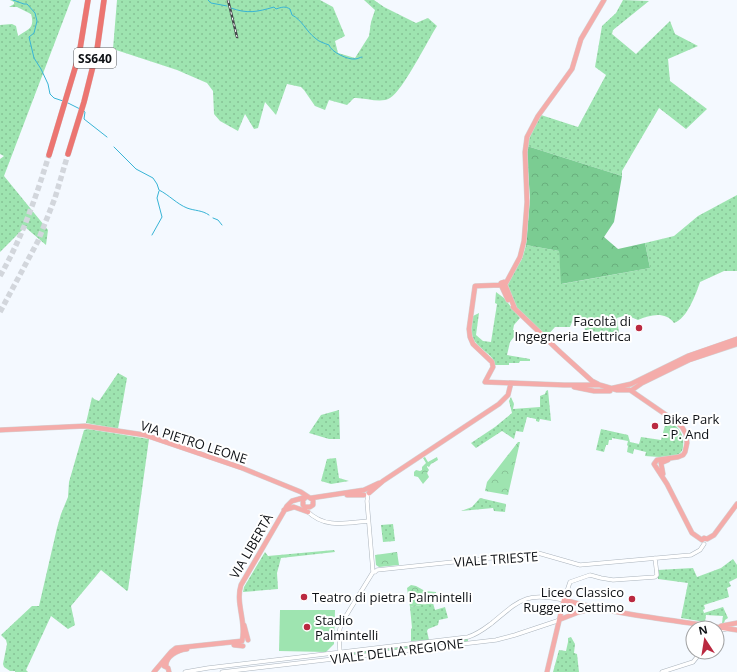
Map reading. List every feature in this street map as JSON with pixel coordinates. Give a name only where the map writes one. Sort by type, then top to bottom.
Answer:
[{"type":"highway","name":"SS640","points":[[49,155],[79,55],[88,0]]},
{"type":"highway","name":"SS640","points":[[68,154],[84,102],[97,50],[104,0]]},
{"type":"main road","points":[[604,0],[581,39],[572,69],[538,116],[527,137],[524,152],[527,202],[524,241],[520,257],[512,270],[508,273],[503,285],[515,309],[586,375],[592,383],[617,390]]},
{"type":"main road","points":[[503,285],[474,286],[469,333],[473,344],[491,360],[493,364],[485,382],[564,385],[590,388],[592,383]]},
{"type":"main road","points":[[606,388],[631,388],[688,356],[737,339]]},
{"type":"main road","points":[[581,386],[594,391],[631,388],[689,360],[737,344]]},
{"type":"main road","points":[[581,386],[586,380],[586,375]]},
{"type":"main road","points":[[284,510],[294,505],[310,507],[323,498],[366,492],[499,404],[508,395],[511,383]]},
{"type":"main road","points":[[631,388],[675,421],[684,430],[687,440],[685,452],[681,456],[659,463],[665,480],[692,533],[704,541],[714,535],[737,504]]},
{"type":"main road","name":"VIA PIETRO LEONE","points":[[0,430],[85,426],[149,436],[242,468],[301,492],[305,498]]},
{"type":"main road","points":[[293,490],[297,494],[313,500],[313,504]]},
{"type":"main road","points":[[297,494],[295,500],[366,492]]},
{"type":"main road","points":[[305,498],[305,507]]},
{"type":"main road","name":"VIA LIBERTÀ","points":[[242,618],[239,593],[240,585],[284,510],[289,503],[295,500]]},
{"type":"main road","points":[[284,510],[294,507],[308,512]]},
{"type":"main road","points":[[547,672],[561,620],[564,600],[595,608],[685,624]]},
{"type":"main road","points":[[580,604],[580,612]]},
{"type":"main road","points":[[561,620],[580,612],[595,608]]},
{"type":"main road","points":[[169,670],[166,662],[171,656],[179,651],[233,645],[242,642],[245,639],[248,640],[242,618]]},
{"type":"main road","points":[[242,618],[242,642]]},
{"type":"main road","points":[[725,626],[737,624]]},
{"type":"main road","points":[[725,629],[737,630]]},
{"type":"main road","points":[[154,672],[176,648],[242,642]]},
{"type":"main road","points":[[158,667],[163,666],[169,670]]},
{"type":"street","points":[[341,658],[341,624],[374,570],[366,492]]},
{"type":"street","points":[[305,507],[313,516],[324,522],[332,524],[368,521]]},
{"type":"street","name":"VIALE TRIESTE","points":[[374,570],[538,554],[580,565],[695,554],[700,550],[704,541]]},
{"type":"street","points":[[475,642],[472,639],[474,635],[509,609],[528,598],[542,596],[564,600],[570,582],[590,575],[613,580],[655,577],[657,575],[655,558]]},
{"type":"street","name":"VIALE DELLA REGIONE","points":[[222,672],[496,640],[515,636],[561,620]]},
{"type":"street","name":"VIALE DELLA REGIONE","points":[[185,672],[474,635]]},
{"type":"street","points":[[467,637],[468,643]]},
{"type":"street","points":[[662,672],[693,662],[695,660]]},
{"type":"green space","points":[[10,0],[71,0],[4,176],[48,230],[46,245],[25,227],[0,252],[0,159],[4,156],[0,154],[0,25],[12,24],[16,26],[18,36],[32,25],[31,14],[17,7],[9,7],[14,4],[14,2]]},
{"type":"green space","points":[[117,0],[320,0],[333,7],[345,36],[335,41],[338,53],[355,58],[369,36],[375,10],[364,0],[374,0],[384,7],[416,23],[428,18],[437,26],[408,76],[395,94],[390,98],[386,100],[377,100],[354,98],[347,105],[329,100],[325,110],[315,106],[301,87],[287,84],[276,115],[265,102],[258,128],[254,129],[245,114],[238,131],[220,121],[214,114],[213,91],[207,83],[177,70],[113,49]]},
{"type":"green space","points":[[623,0],[649,1],[613,30],[612,34],[636,54],[670,21],[675,34],[698,46],[668,59],[670,81],[707,109],[686,129],[659,108],[622,171],[622,176],[527,146],[531,133],[541,115],[578,127],[606,75],[595,67],[602,26],[616,13]]},
{"type":"green space","points":[[527,146],[622,176],[614,222],[604,237],[618,249],[645,243],[650,268],[561,284],[559,251],[526,245],[530,198]]},
{"type":"green space","points":[[737,195],[737,271],[724,271],[700,282],[687,311],[679,321],[674,323],[662,315],[638,320],[626,315],[617,318],[619,333],[585,331],[584,319],[574,317],[570,327],[555,327],[546,337],[517,308],[507,287],[511,275],[522,259],[526,245],[559,251],[562,284],[650,268],[645,243],[674,236],[698,216]]},
{"type":"green space","points":[[496,292],[504,298],[520,318],[514,325],[513,330],[517,333],[510,342],[507,355],[530,359],[530,361],[509,363],[509,365],[495,365],[491,357],[474,340],[471,326],[473,316],[479,313],[476,335],[483,341],[491,342],[497,304],[495,303]]},
{"type":"green space","points":[[118,373],[127,378],[118,429],[86,423],[92,397],[99,401]]},
{"type":"green space","points":[[548,390],[551,421],[540,419],[539,422],[536,421],[536,419],[527,417],[523,432],[516,431],[514,439],[502,431],[476,448],[471,443],[495,427],[512,413],[509,401],[511,397],[514,404],[513,409],[540,407],[540,396],[545,394]]},
{"type":"green space","points":[[339,410],[340,439],[329,439],[309,433],[321,415]]},
{"type":"green space","points":[[667,418],[674,424],[683,437],[683,448],[679,454],[667,457],[645,456],[646,452],[634,449],[633,454],[627,452],[628,441],[612,438],[612,440],[609,440],[608,445],[606,445],[604,452],[596,450],[601,429],[628,435],[630,442],[639,444],[641,437],[661,440]]},
{"type":"green space","points":[[88,429],[149,439],[128,590],[127,591],[101,570],[71,606],[75,625],[68,629],[51,616],[26,670],[28,672],[10,671],[4,667],[3,664],[7,644],[6,640],[1,635],[32,606],[39,606],[57,528],[68,497],[69,482],[84,430]]},
{"type":"green space","points":[[518,442],[520,442],[508,495],[485,491],[487,482]]},
{"type":"green space","points":[[425,457],[428,462],[437,457],[438,460],[429,467],[427,466],[429,470],[427,473],[429,477],[423,484],[418,477],[414,476],[414,472],[416,470],[422,470],[422,467],[426,463],[423,458]]},
{"type":"green space","points":[[336,458],[339,478],[349,481],[331,484],[321,481],[327,459]]},
{"type":"green space","points":[[480,498],[506,504],[505,512],[494,511],[493,508],[461,511],[472,507]]},
{"type":"green space","points":[[393,524],[395,541],[383,542],[381,525]]},
{"type":"green space","points":[[334,550],[335,552],[281,558],[277,573],[278,589],[243,592],[244,587],[265,552],[268,556]]},
{"type":"green space","points":[[397,552],[399,565],[379,567],[376,565],[375,555]]},
{"type":"green space","points":[[733,559],[737,565],[737,578],[729,582],[731,586],[727,588],[729,597],[704,605],[705,609],[703,610],[704,613],[723,607],[728,618],[725,620],[722,620],[723,616],[706,615],[705,620],[681,618],[688,583],[658,579],[657,570],[693,568],[697,577],[721,568]]},
{"type":"green space","points":[[411,585],[425,591],[436,592],[437,602],[410,607],[407,588]]},
{"type":"green space","points":[[433,603],[435,610],[445,607],[448,618],[439,620],[438,625],[428,629],[429,640],[411,641],[412,628],[410,607]]},
{"type":"green space","name":"Stadio Palmintelli","points":[[280,610],[335,610],[334,644],[326,652],[279,651]]},
{"type":"green space","points":[[467,637],[468,643],[346,657],[346,652]]},
{"type":"green space","points":[[571,637],[575,644],[574,653],[577,654],[579,672],[553,672],[559,650],[566,651],[568,638]]},
{"type":"waterway","points":[[13,0],[27,4],[35,13],[37,21],[34,33],[29,37],[34,58],[48,84],[50,94],[54,98],[63,101]]},
{"type":"waterway","points":[[208,0],[211,3],[227,6]]},
{"type":"waterway","points":[[231,8],[247,12],[274,7],[276,9],[283,7],[288,8],[290,9],[292,15],[299,20],[312,35],[318,40],[329,45],[330,48],[336,53],[352,59],[362,57]]},
{"type":"waterway","points":[[66,102],[80,109]]},
{"type":"waterway","points":[[84,111],[84,119],[107,137]]},
{"type":"waterway","points":[[114,147],[136,169],[153,178],[159,190],[183,206],[209,215]]},
{"type":"waterway","points":[[152,235],[162,217],[157,198],[159,191]]},
{"type":"waterway","points":[[213,218],[218,220],[222,225]]},
{"type":"tunnel","points":[[0,312],[38,241],[55,198],[68,154]]},
{"type":"tunnel","points":[[0,276],[8,262],[28,217],[49,155]]},
{"type":"railway","points":[[228,0],[237,37]]},
{"type":"place","name":"Facoltà di Ingegneria Elettrica","points":[[639,328]]},
{"type":"place","name":"Bike Park - P. And","points":[[655,426]]},
{"type":"place","name":"Teatro di pietra Palmintelli","points":[[304,597]]},
{"type":"place","name":"Liceo Classico Ruggero Settimo","points":[[632,599]]},
{"type":"place","name":"Stadio Palmintelli","points":[[307,627]]}]
